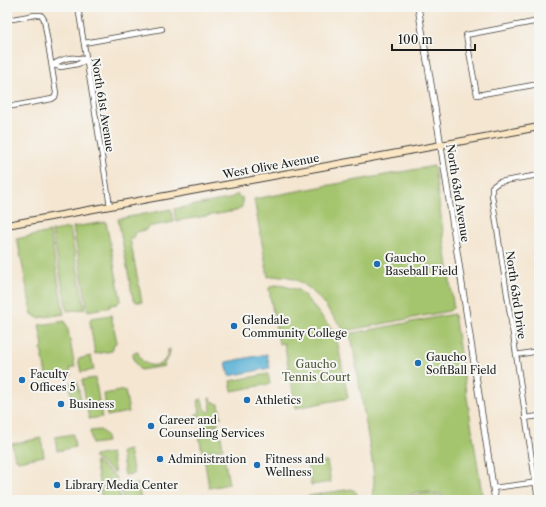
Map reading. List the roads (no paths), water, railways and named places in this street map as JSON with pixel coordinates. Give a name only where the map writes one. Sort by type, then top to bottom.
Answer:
[{"type":"main road","name":"West Olive Avenue","points":[[7,225],[539,127]]},
{"type":"street","name":"North 61st Avenue","points":[[78,7],[110,206]]},
{"type":"street","name":"North 63rd Avenue","points":[[418,7],[494,500]]},
{"type":"street","points":[[7,20],[35,15],[41,15],[44,19],[56,93],[55,97],[52,99],[7,108]]},
{"type":"street","points":[[539,21],[466,35],[477,95],[539,84]]},
{"type":"street","points":[[84,43],[162,29]]},
{"type":"street","points":[[52,64],[61,67],[78,64],[87,60]]},
{"type":"street","name":"North 63rd Drive","points":[[538,500],[537,482],[525,418],[492,196],[492,187],[499,182],[539,175]]},
{"type":"street","points":[[516,356],[539,351]]},
{"type":"street","points":[[525,418],[539,416]]},
{"type":"street","points":[[493,488],[537,482]]},
{"type":"water","points":[[267,354],[270,368],[229,376],[226,362]]},
{"type":"place","name":"Gaucho Baseball Field","points":[[377,264]]},
{"type":"place","name":"Glendale Community College","points":[[234,326]]},
{"type":"place","name":"Gaucho SoftBall Field","points":[[418,363]]},
{"type":"place","name":"Faculty Offices 5","points":[[22,380]]},
{"type":"place","name":"Athletics","points":[[247,400]]},
{"type":"place","name":"Business","points":[[61,404]]},
{"type":"place","name":"Career and Counseling Services","points":[[151,426]]},
{"type":"place","name":"Administration","points":[[160,459]]},
{"type":"place","name":"Fitness and Wellness","points":[[257,465]]},
{"type":"place","name":"Library Media Center","points":[[57,485]]},
{"type":"park label","name":"Gaucho Tennis Court","points":[[316,370]]}]
